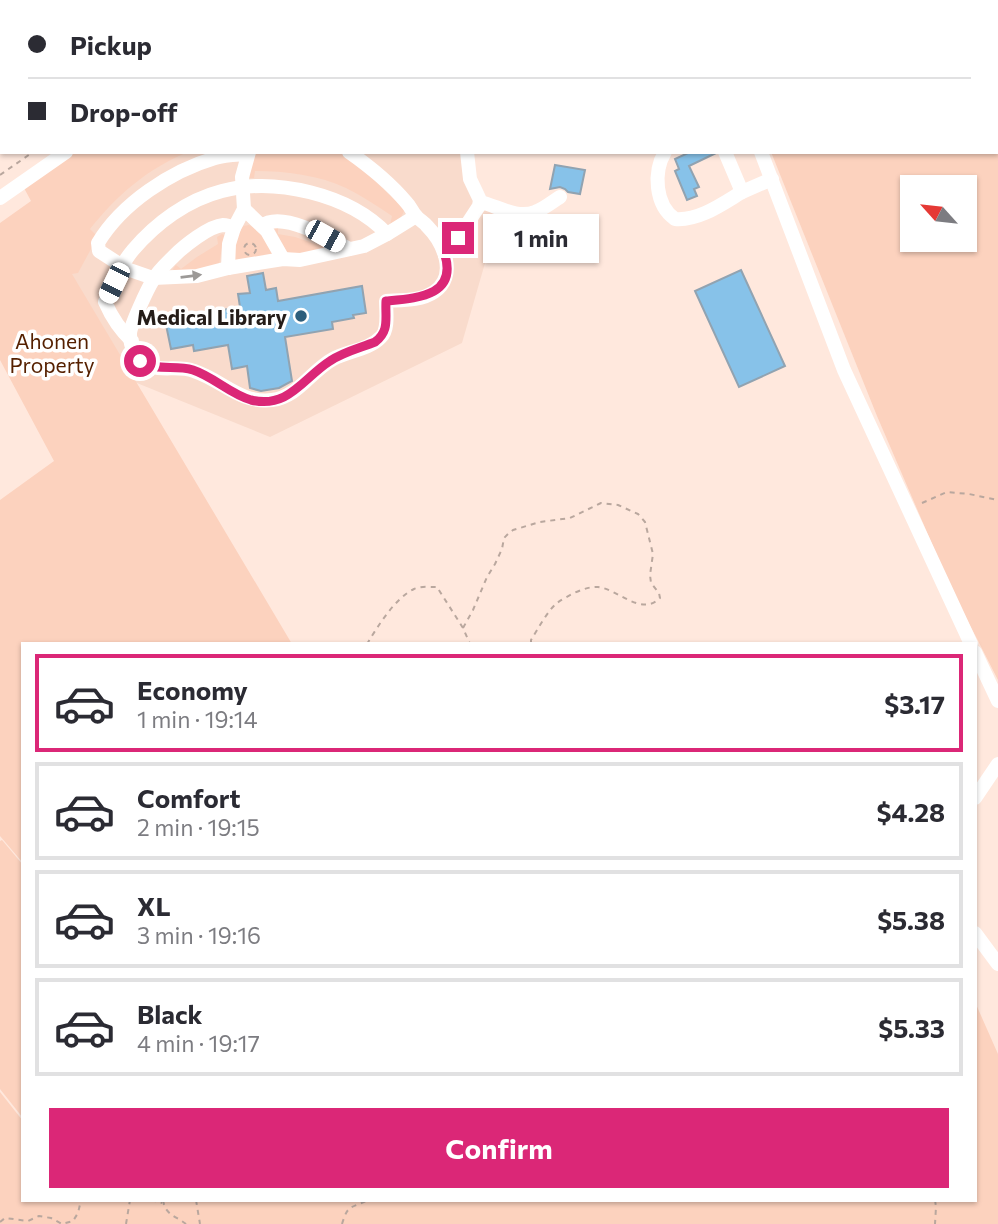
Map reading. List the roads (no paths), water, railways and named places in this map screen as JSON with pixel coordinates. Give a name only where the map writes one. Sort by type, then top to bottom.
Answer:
[{"type":"street","points":[[0,198],[63,154]]},
{"type":"street","points":[[240,154],[218,157],[196,165],[159,184],[135,201],[105,232],[98,243],[99,251],[121,266],[153,278],[197,276],[283,259],[300,260],[370,244],[416,216]]},
{"type":"street","points":[[248,154],[242,171],[244,209],[267,231],[283,259]]},
{"type":"street","points":[[234,228],[219,226],[194,240],[153,278],[130,331],[136,357],[155,368],[193,370],[237,395],[254,401],[284,398],[331,360],[381,337],[385,328],[386,301],[422,297],[434,292],[442,284],[447,272],[444,252],[429,227],[390,186],[351,154]]},
{"type":"street","points":[[467,154],[471,186],[480,202],[526,214],[539,210],[560,197]]},
{"type":"street","points":[[664,154],[657,170],[657,182],[667,210],[675,219],[703,214],[742,191],[772,179]]},
{"type":"street","points":[[726,154],[742,191]]},
{"type":"street","points":[[762,154],[844,370],[970,642]]},
{"type":"street","points":[[132,341],[120,331],[105,302],[121,266],[158,225],[198,200],[220,191],[242,188],[283,187],[313,192],[362,213],[387,234]]},
{"type":"street","points":[[444,252],[458,238],[480,202]]},
{"type":"street","points":[[228,268],[229,244],[244,209]]},
{"type":"street","points":[[262,226],[269,221],[293,224],[310,229],[349,249]]},
{"type":"street","points":[[977,656],[998,701]]},
{"type":"street","points":[[977,795],[998,764]]},
{"type":"street","points":[[977,936],[998,964]]},
{"type":"place","name":"Medical Library","points":[[301,316]]},
{"type":"park label","name":"Ahonen Property","points":[[52,352]]}]
